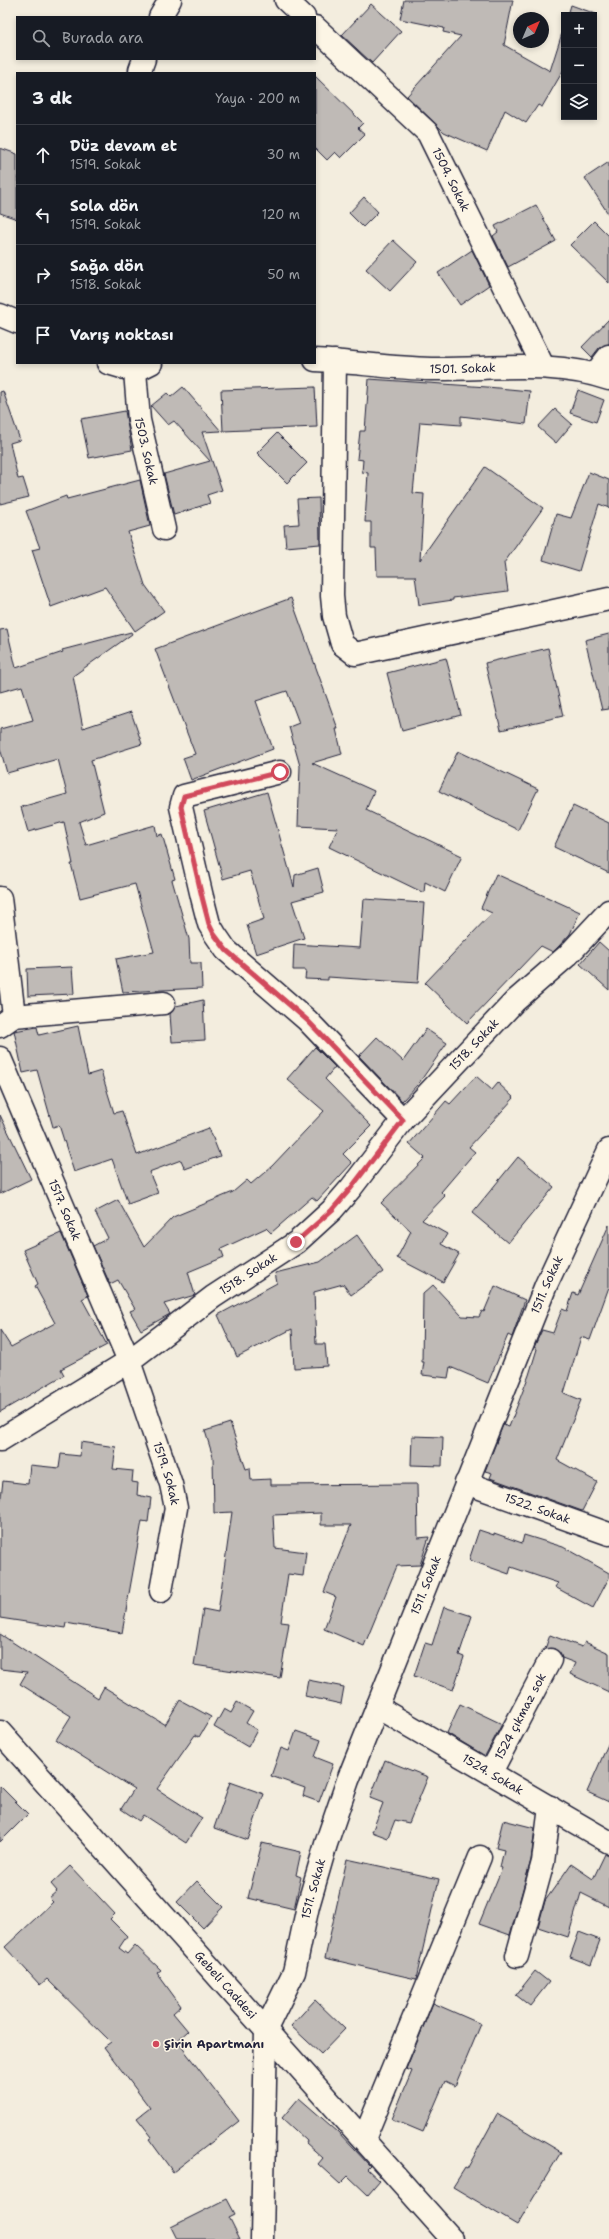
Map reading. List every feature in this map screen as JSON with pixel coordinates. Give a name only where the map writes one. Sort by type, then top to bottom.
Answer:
[{"type":"street","points":[[161,16],[170,0]]},
{"type":"street","points":[[286,0],[303,16]]},
{"type":"street","name":"1504. Sokak","points":[[316,28],[428,133],[543,366]]},
{"type":"street","points":[[0,315],[16,322]]},
{"type":"street","points":[[602,377],[609,356]]},
{"type":"street","points":[[325,360],[332,596],[334,616],[342,644],[355,654],[609,599]]},
{"type":"street","name":"1501. Sokak","points":[[325,360],[431,368],[543,366],[602,377]]},
{"type":"street","points":[[117,364],[143,367]]},
{"type":"street","name":"1503. Sokak","points":[[143,367],[139,420],[164,529]]},
{"type":"street","points":[[280,772],[184,796],[181,807],[209,924],[226,950],[307,1020],[403,1120]]},
{"type":"street","points":[[0,898],[7,1021],[164,1003]]},
{"type":"street","name":"1518. Sokak","points":[[0,1440],[129,1361],[213,1297],[296,1242],[346,1193],[403,1120],[515,1001],[568,955],[609,911]]},
{"type":"street","name":"1517. Sokak","points":[[0,1058],[129,1361]]},
{"type":"street","name":"1511. Sokak","points":[[266,2030],[294,1972],[308,1906],[326,1844],[348,1780],[376,1707],[546,1285],[609,1150]]},
{"type":"street","name":"1519. Sokak","points":[[129,1361],[170,1484],[176,1508],[161,1591]]},
{"type":"street","name":"1522. Sokak","points":[[466,1483],[609,1534]]},
{"type":"street","name":"1524 çıkmaz sok","points":[[491,1772],[550,1660]]},
{"type":"street","name":"1524. Sokak","points":[[376,1707],[491,1772],[609,1842]]},
{"type":"street","name":"Gebeli Caddesi","points":[[0,1732],[452,2239]]},
{"type":"street","points":[[517,1956],[543,1862],[550,1807]]},
{"type":"street","points":[[364,2139],[480,1856]]},
{"type":"street","points":[[262,2239],[266,2030]]},
{"type":"building","points":[[404,0],[513,0],[504,45],[550,71],[561,36],[561,74],[542,107],[538,105],[526,123],[505,110],[487,151],[444,132],[407,96],[461,36],[443,32],[444,28],[400,19]]},
{"type":"building","points":[[371,4],[401,31],[372,63],[342,35]]},
{"type":"building","points":[[571,5],[590,12],[569,12]]},
{"type":"building","points":[[316,77],[363,123],[358,128],[365,134],[341,158],[335,152],[327,160],[316,149]]},
{"type":"building","points":[[0,148],[16,154],[16,219],[0,213]]},
{"type":"building","points":[[609,162],[609,215],[585,178]]},
{"type":"building","points":[[364,197],[378,212],[363,227],[349,213]]},
{"type":"building","points":[[536,205],[556,241],[508,267],[493,236],[498,232],[495,226]]},
{"type":"building","points":[[594,221],[609,236],[609,283],[570,245]]},
{"type":"building","points":[[393,240],[417,262],[390,291],[366,269]]},
{"type":"building","points":[[472,250],[489,285],[460,305],[438,273]]},
{"type":"building","points":[[609,319],[609,344],[599,348],[592,357],[582,347]]},
{"type":"building","points":[[369,379],[530,391],[526,424],[461,416],[461,425],[420,422],[413,493],[424,494],[420,560],[485,467],[543,508],[504,563],[508,591],[453,598],[453,600],[419,605],[415,576],[377,576],[376,548],[371,548],[371,522],[365,522],[368,473],[362,472],[363,460],[357,459],[360,431],[365,431]]},
{"type":"building","points":[[183,387],[221,431],[202,432],[222,490],[207,495],[210,503],[174,515],[164,474],[210,461],[174,421],[168,425],[151,406],[167,393],[171,397]]},
{"type":"building","points":[[315,387],[317,427],[223,431],[221,390]]},
{"type":"building","points":[[578,390],[604,400],[596,422],[570,413]]},
{"type":"building","points":[[3,391],[20,440],[10,443],[18,479],[23,478],[29,497],[0,504],[0,392]]},
{"type":"building","points":[[555,409],[572,424],[556,443],[538,427]]},
{"type":"building","points":[[125,411],[132,450],[89,458],[81,419]]},
{"type":"building","points":[[277,433],[307,463],[287,483],[257,453]]},
{"type":"building","points":[[589,472],[609,480],[609,508],[599,504],[579,571],[543,560],[556,514],[571,518]]},
{"type":"building","points":[[140,480],[150,526],[128,532],[145,585],[164,611],[135,631],[105,587],[51,607],[32,550],[40,548],[26,511],[66,496],[67,499]]},
{"type":"building","points":[[319,498],[320,544],[286,547],[284,525],[299,524],[297,499]]},
{"type":"building","points":[[291,598],[338,729],[336,729],[342,754],[312,763],[374,791],[366,810],[462,856],[445,892],[425,882],[424,893],[329,847],[338,828],[298,826],[300,766],[289,727],[299,723],[287,691],[256,701],[273,749],[191,780],[183,758],[195,754],[155,649]]},
{"type":"building","points":[[7,629],[16,668],[63,652],[62,650],[131,632],[132,634],[73,676],[83,728],[131,712],[142,744],[91,760],[104,812],[79,822],[86,845],[155,825],[157,836],[162,834],[175,879],[172,880],[189,939],[190,963],[201,963],[202,988],[123,992],[116,959],[154,952],[135,884],[80,898],[71,864],[73,864],[64,822],[28,832],[21,807],[67,794],[58,759],[7,773],[0,748],[0,729],[33,720],[22,686],[0,692],[0,630]]},
{"type":"building","points":[[609,634],[609,709],[602,710],[585,640]]},
{"type":"building","points":[[548,648],[563,716],[501,730],[485,663]]},
{"type":"building","points":[[446,658],[461,715],[402,731],[387,673]]},
{"type":"building","points":[[458,751],[538,789],[518,830],[439,791]]},
{"type":"building","points":[[267,792],[294,887],[295,875],[318,868],[324,892],[292,901],[304,938],[256,954],[247,925],[264,919],[250,871],[223,879],[204,811]]},
{"type":"building","points":[[573,806],[609,823],[609,873],[554,847]]},
{"type":"building","points":[[496,874],[580,912],[570,934],[553,952],[541,946],[467,1023],[425,983],[492,913],[481,908]]},
{"type":"building","points":[[364,899],[424,903],[418,983],[328,977],[328,980],[305,979],[306,970],[293,970],[294,944],[360,948]]},
{"type":"building","points":[[599,942],[609,951],[609,990],[580,964]]},
{"type":"building","points":[[72,967],[74,994],[28,996],[27,969]]},
{"type":"building","points":[[203,1000],[205,1040],[172,1042],[170,1014],[176,1006]]},
{"type":"building","points":[[78,1026],[88,1075],[101,1071],[114,1113],[122,1111],[137,1155],[209,1128],[220,1156],[185,1169],[181,1160],[149,1172],[158,1193],[128,1204],[112,1159],[74,1172],[59,1125],[53,1127],[37,1070],[23,1073],[14,1031],[37,1027],[39,1035]]},
{"type":"building","points":[[426,1029],[447,1043],[419,1083],[402,1101],[359,1056],[377,1037],[403,1061]]},
{"type":"building","points":[[315,1047],[335,1067],[325,1079],[371,1126],[343,1154],[352,1163],[317,1201],[312,1197],[271,1233],[266,1228],[221,1249],[224,1257],[188,1272],[195,1295],[164,1304],[170,1314],[141,1330],[130,1311],[135,1309],[118,1280],[110,1284],[93,1246],[108,1238],[95,1212],[118,1200],[144,1247],[173,1217],[233,1192],[247,1180],[251,1184],[272,1166],[324,1111],[287,1079]]},
{"type":"building","points":[[476,1076],[492,1090],[498,1083],[514,1098],[469,1147],[475,1152],[441,1192],[445,1196],[422,1220],[447,1234],[441,1244],[459,1254],[443,1282],[397,1258],[411,1231],[381,1203],[425,1158],[409,1144],[446,1101],[450,1104]]},
{"type":"building","points":[[0,1115],[31,1179],[0,1194]]},
{"type":"building","points":[[518,1157],[554,1187],[508,1243],[472,1213]]},
{"type":"building","points":[[609,1225],[609,1287],[590,1340],[581,1337],[564,1393],[581,1400],[557,1460],[597,1482],[582,1511],[490,1478],[492,1473],[485,1471],[503,1425],[509,1427],[529,1375],[537,1349],[534,1347],[542,1330],[553,1333],[562,1309],[567,1311],[573,1293],[578,1295]]},
{"type":"building","points":[[61,1233],[88,1296],[82,1299],[107,1345],[61,1369],[64,1375],[0,1412],[0,1330],[11,1347],[55,1323],[35,1286],[38,1284],[23,1250]]},
{"type":"building","points":[[357,1235],[383,1272],[351,1295],[343,1284],[314,1292],[316,1344],[325,1344],[327,1366],[294,1368],[292,1329],[237,1357],[218,1315],[277,1283],[275,1273],[320,1262]]},
{"type":"building","points":[[433,1285],[462,1316],[479,1317],[482,1311],[484,1312],[495,1286],[525,1300],[512,1337],[508,1335],[488,1383],[450,1367],[448,1378],[422,1375],[424,1362],[422,1362],[423,1294]]},
{"type":"building","points":[[230,1423],[246,1469],[250,1468],[251,1480],[271,1479],[271,1485],[417,1484],[418,1538],[429,1537],[420,1565],[397,1566],[364,1646],[324,1629],[336,1597],[324,1592],[351,1525],[321,1525],[321,1513],[273,1515],[275,1548],[306,1552],[303,1576],[288,1574],[281,1622],[289,1623],[280,1678],[194,1665],[203,1609],[218,1612],[232,1512],[214,1513],[213,1457],[205,1431]]},
{"type":"building","points":[[412,1436],[443,1437],[442,1466],[411,1465]]},
{"type":"building","points":[[81,1442],[116,1447],[113,1469],[133,1471],[132,1482],[138,1483],[137,1495],[151,1498],[148,1522],[142,1521],[122,1633],[66,1623],[65,1628],[0,1618],[0,1505],[3,1481],[28,1484],[30,1465],[59,1468],[61,1454],[80,1456]]},
{"type":"building","points":[[479,1530],[494,1535],[494,1533],[522,1543],[524,1535],[563,1547],[609,1573],[609,1578],[593,1608],[555,1587],[558,1583],[511,1567],[509,1574],[469,1560]]},
{"type":"building","points":[[444,1607],[472,1616],[459,1655],[464,1657],[453,1690],[414,1676],[425,1643],[432,1645]]},
{"type":"building","points":[[0,1634],[98,1698],[104,1687],[165,1725],[180,1700],[211,1717],[199,1737],[195,1735],[157,1789],[202,1818],[186,1843],[143,1815],[139,1821],[121,1809],[134,1789],[56,1740],[71,1716],[20,1684],[27,1672],[0,1669]]},
{"type":"building","points":[[550,1635],[582,1647],[585,1642],[609,1653],[609,1692],[570,1674],[575,1663],[562,1658],[555,1649],[545,1649]]},
{"type":"building","points":[[308,1680],[344,1687],[341,1704],[305,1696]]},
{"type":"building","points":[[237,1702],[253,1711],[246,1723],[257,1730],[248,1747],[214,1727],[224,1709],[231,1713]]},
{"type":"building","points":[[460,1704],[502,1724],[485,1756],[447,1733]]},
{"type":"building","points":[[296,1731],[321,1740],[315,1757],[333,1764],[319,1802],[303,1796],[305,1788],[271,1776],[281,1748],[289,1751]]},
{"type":"building","points":[[609,1742],[609,1802],[587,1792]]},
{"type":"building","points":[[385,1760],[428,1777],[409,1823],[395,1820],[388,1838],[372,1832],[383,1803],[370,1798]]},
{"type":"building","points":[[230,1782],[264,1794],[248,1840],[214,1828]]},
{"type":"building","points":[[0,1786],[28,1814],[0,1842]]},
{"type":"building","points":[[503,1820],[535,1828],[531,1860],[510,1935],[479,1924],[502,1868],[500,1867],[504,1850],[496,1848]]},
{"type":"building","points":[[262,1843],[301,1852],[296,1875],[301,1877],[294,1909],[248,1898]]},
{"type":"building","points":[[605,1854],[609,1854],[609,1907],[581,1893],[568,1937],[538,1927],[545,1901],[571,1864],[593,1879]]},
{"type":"building","points":[[347,1859],[439,1879],[416,1979],[325,1958]]},
{"type":"building","points":[[70,1866],[115,1914],[110,1919],[127,1936],[119,1948],[127,1954],[135,1945],[161,1970],[157,1973],[181,2006],[173,2013],[188,2031],[177,2041],[239,2121],[173,2172],[149,2139],[152,2137],[137,2118],[150,2108],[104,2047],[111,2042],[47,1979],[40,1985],[5,1947],[53,1902],[49,1898],[57,1891],[51,1884]]},
{"type":"building","points":[[197,1881],[223,1907],[203,1928],[177,1902]]},
{"type":"building","points":[[579,1932],[600,1940],[591,1965],[570,1957]]},
{"type":"building","points":[[535,1971],[549,1982],[530,2006],[516,1995]]},
{"type":"building","points":[[315,2000],[345,2029],[321,2054],[291,2026]]},
{"type":"building","points":[[433,2003],[481,2024],[455,2086],[445,2081],[423,2132],[392,2119],[412,2071],[406,2069]]},
{"type":"building","points":[[299,2098],[338,2132],[370,2166],[367,2169],[380,2181],[368,2195],[348,2176],[340,2184],[318,2164],[323,2158],[282,2118]]},
{"type":"building","points":[[497,2114],[561,2152],[517,2225],[453,2187],[465,2168],[467,2169]]},
{"type":"building","points":[[227,2199],[235,2214],[229,2217],[240,2239],[177,2239],[171,2227]]},
{"type":"place","name":"Şirin Apartmanı","points":[[156,2044]]},
{"type":"route","points":[[280,772],[193,792],[184,796],[181,807],[209,924],[214,934],[226,950],[287,1001],[307,1020],[403,1120],[351,1188],[332,1210],[296,1242]]}]
